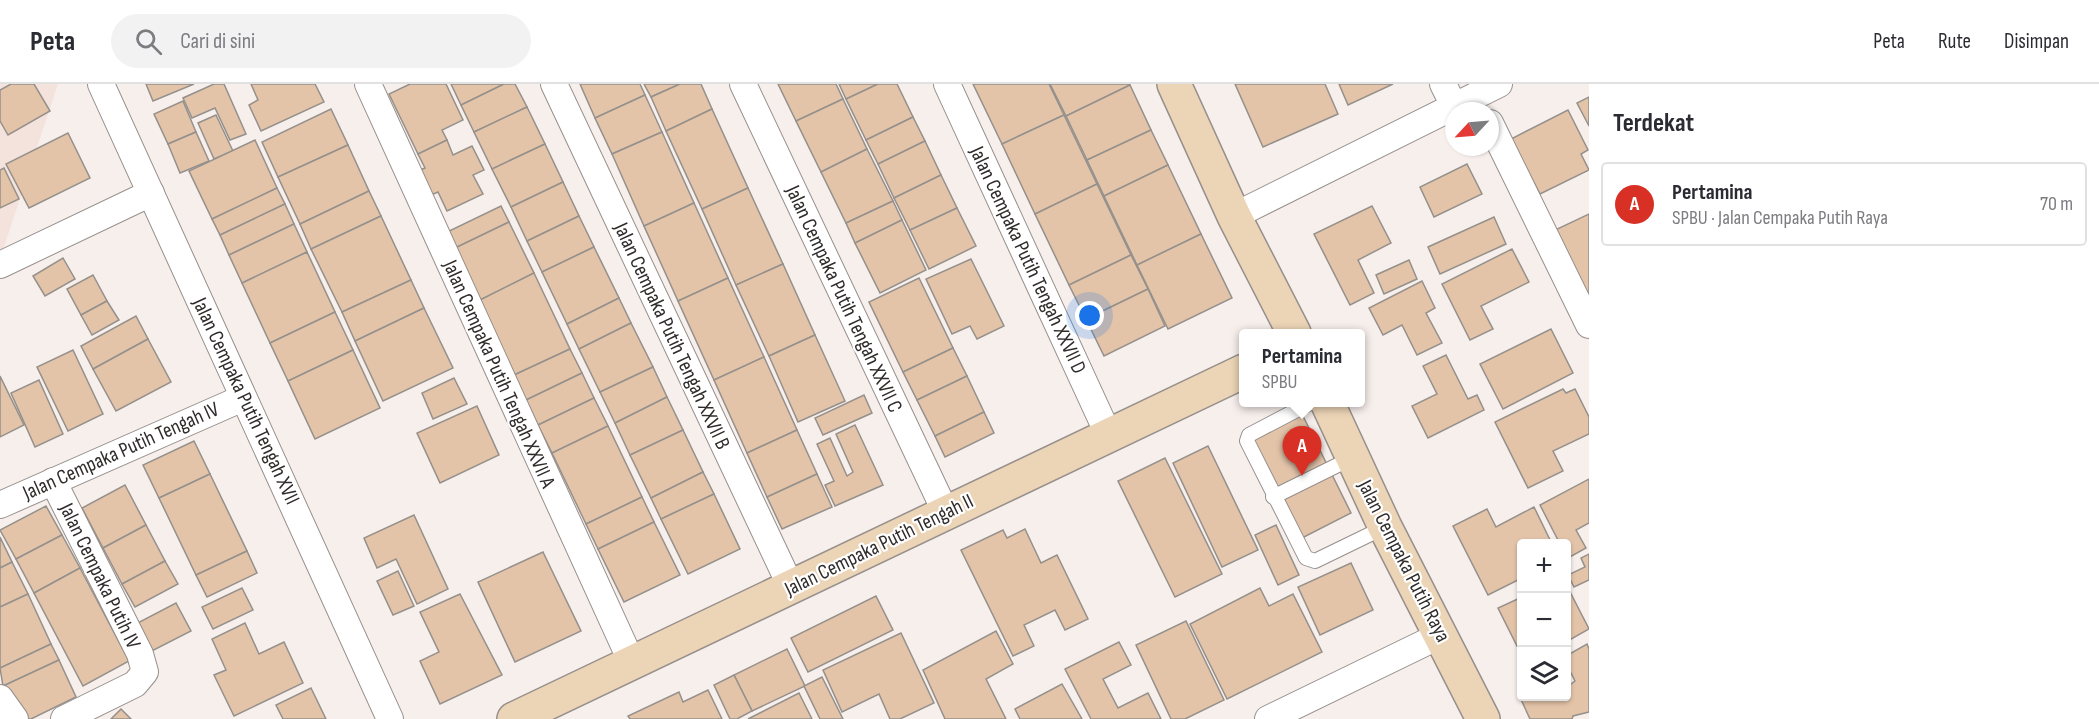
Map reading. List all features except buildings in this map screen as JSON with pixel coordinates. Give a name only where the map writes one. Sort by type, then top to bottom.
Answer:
[{"type":"street","name":"Jalan Cempaka Putih Tengah XVII","points":[[101,84],[390,719]]},
{"type":"street","name":"Jalan Cempaka Putih Tengah XXVII A","points":[[368,84],[632,663]]},
{"type":"street","name":"Jalan Cempaka Putih Tengah XXVII B","points":[[554,84],[791,587]]},
{"type":"street","name":"Jalan Cempaka Putih Tengah XXVII C","points":[[743,84],[946,513]]},
{"type":"street","name":"Jalan Cempaka Putih Tengah XXVII D","points":[[947,84],[1108,436]]},
{"type":"street","points":[[1174,84],[1234,216],[1292,329]]},
{"type":"street","points":[[1234,216],[1448,95],[1486,97]]},
{"type":"street","points":[[1499,141],[1589,324]]},
{"type":"street","points":[[0,265],[151,193]]},
{"type":"street","name":"Jalan Cempaka Putih Tengah II","points":[[514,719],[1239,373]]},
{"type":"street","name":"Jalan Cempaka Putih Tengah IV","points":[[2,500],[53,481],[243,398]]},
{"type":"street","name":"Jalan Cempaka Putih Raya","points":[[1329,407],[1385,527],[1484,719]]},
{"type":"street","name":"Jalan Cempaka Putih IV","points":[[53,481],[140,654],[145,672],[135,684],[64,719]]},
{"type":"street","points":[[1268,719],[1441,635]]},
{"type":"street","points":[[0,698],[15,719]]},
{"type":"lane","points":[[1302,407],[1249,435],[1247,441],[1273,497],[1306,558],[1311,562],[1385,527]]},
{"type":"lane","points":[[1273,497],[1352,458]]},
{"type":"shaded area","points":[[0,84],[58,84],[0,259]]},
{"type":"place","name":"Pertamina","points":[[1302,476]]}]
